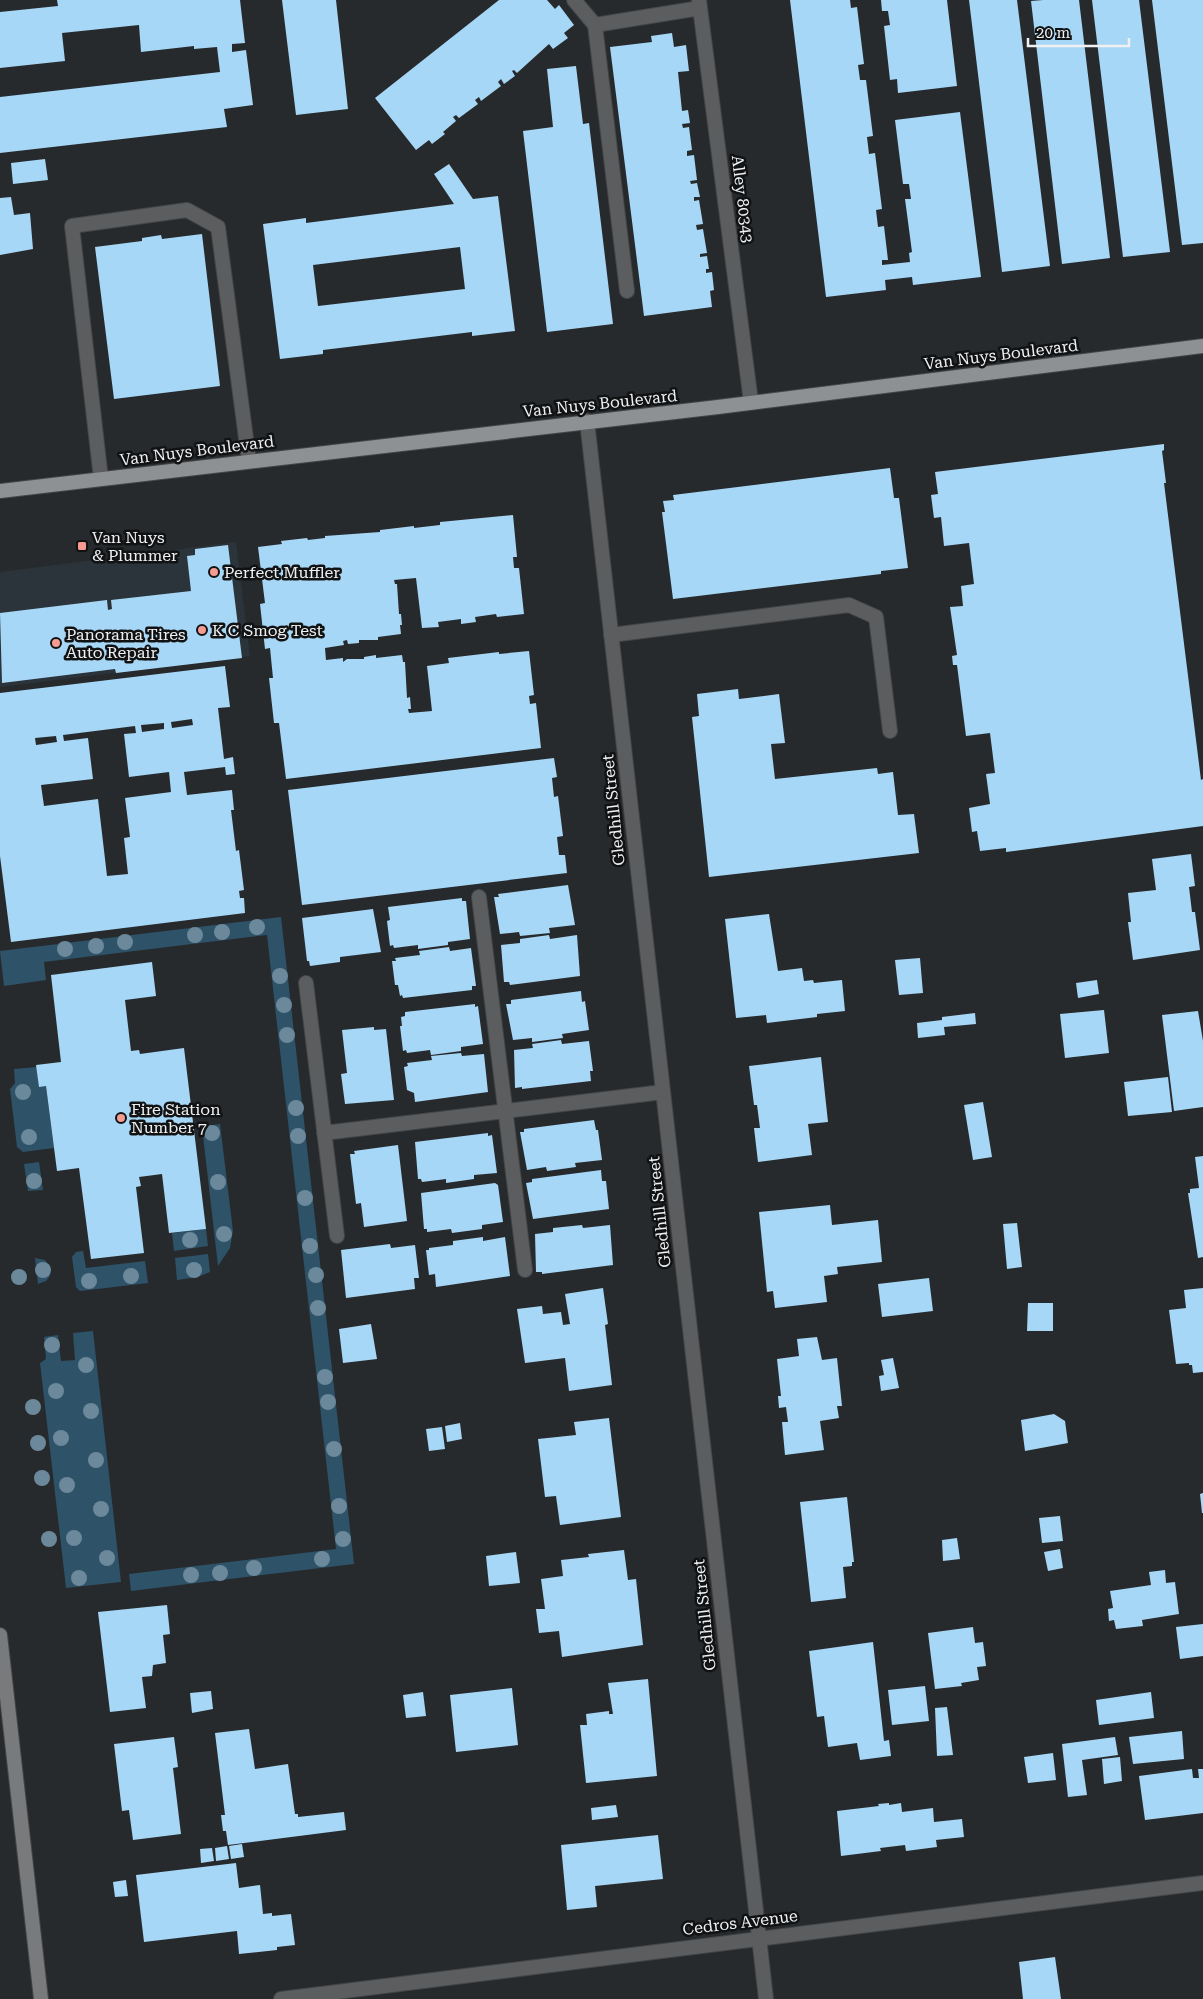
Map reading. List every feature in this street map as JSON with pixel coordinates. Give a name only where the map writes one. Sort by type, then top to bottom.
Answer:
[{"type":"main road","name":"Van Nuys Boulevard","points":[[0,492],[1203,346]]},
{"type":"main road","points":[[0,1635],[41,1999]]},
{"type":"street","points":[[574,0],[595,25],[627,291]]},
{"type":"street","points":[[595,25],[700,4]]},
{"type":"street","name":"Alley 80343","points":[[700,4],[751,402]]},
{"type":"street","points":[[101,480],[72,226],[187,210],[218,227],[249,461]]},
{"type":"street","name":"Gledhill Street","points":[[587,421],[766,1999]]},
{"type":"street","points":[[611,635],[849,605],[876,617],[890,732]]},
{"type":"street","points":[[479,897],[525,1270]]},
{"type":"street","points":[[306,983],[337,1236]]},
{"type":"street","points":[[324,1134],[663,1092]]},
{"type":"street","name":"Cedros Avenue","points":[[281,1999],[759,1937],[1203,1883]]},
{"type":"shaded area","points":[[236,542],[250,656],[0,687],[0,572]]},
{"type":"shaded area","points":[[281,917],[354,1564],[131,1591],[129,1574],[336,1549],[267,935],[44,962],[46,980],[4,986],[0,951]]},
{"type":"shaded area","points":[[37,1067],[46,1086],[54,1148],[23,1152],[17,1147],[10,1089],[15,1083],[14,1069]]},
{"type":"shaded area","points":[[220,1124],[233,1231],[230,1248],[218,1266],[202,1127]]},
{"type":"shaded area","points":[[39,1162],[43,1190],[28,1191],[24,1164]]},
{"type":"shaded area","points":[[206,1229],[208,1246],[174,1251],[172,1233]]},
{"type":"shaded area","points":[[83,1251],[86,1268],[145,1261],[148,1283],[80,1291],[76,1287],[72,1257],[76,1252]]},
{"type":"shaded area","points":[[208,1254],[210,1272],[198,1277],[177,1280],[175,1258]]},
{"type":"shaded area","points":[[35,1258],[45,1260],[50,1267],[50,1276],[46,1281],[38,1284]]},
{"type":"shaded area","points":[[93,1331],[121,1582],[66,1588],[40,1363],[46,1359],[44,1337],[58,1335],[61,1361],[75,1360],[73,1333]]},
{"type":"building","points":[[57,0],[240,0],[245,43],[232,44],[232,52],[246,50],[253,105],[224,109],[227,127],[0,153],[0,97],[220,72],[217,47],[194,49],[194,46],[141,52],[139,25],[62,33],[65,61],[0,68],[0,12],[58,6]]},
{"type":"building","points":[[282,0],[336,0],[348,109],[296,115]]},
{"type":"building","points":[[499,0],[547,0],[555,9],[559,5],[574,25],[564,33],[568,38],[553,49],[549,44],[517,73],[514,70],[512,71],[515,76],[504,84],[501,79],[498,82],[501,86],[481,101],[479,97],[475,100],[478,104],[459,118],[456,115],[453,117],[456,121],[443,132],[445,134],[432,144],[429,140],[416,150],[375,98]]},
{"type":"building","points":[[790,0],[850,0],[851,8],[857,7],[864,64],[858,65],[860,80],[866,80],[873,136],[867,137],[869,154],[875,153],[882,209],[876,210],[878,227],[884,226],[888,260],[882,260],[882,265],[910,262],[909,253],[912,252],[905,199],[911,199],[909,184],[903,184],[895,120],[960,112],[981,277],[913,285],[912,277],[885,280],[886,290],[826,297]]},
{"type":"building","points":[[881,0],[947,0],[957,86],[898,93],[897,79],[890,80],[884,26],[890,25],[888,11],[882,11]]},
{"type":"building","points":[[969,0],[1017,0],[1050,266],[1002,272]]},
{"type":"building","points":[[1079,0],[1110,258],[1062,264],[1031,1]]},
{"type":"building","points":[[1092,0],[1139,0],[1170,252],[1123,257]]},
{"type":"building","points":[[1152,0],[1203,0],[1203,243],[1182,245]]},
{"type":"building","points":[[672,33],[674,47],[686,45],[689,71],[678,72],[682,111],[688,110],[690,123],[682,124],[683,128],[689,127],[692,150],[687,151],[687,156],[694,155],[697,180],[690,181],[691,184],[697,183],[700,197],[694,197],[694,201],[699,200],[703,224],[696,225],[697,230],[703,229],[707,253],[700,254],[700,257],[707,256],[709,269],[706,269],[706,273],[712,272],[714,290],[710,291],[712,307],[644,316],[610,47],[652,42],[651,36]]},
{"type":"building","points":[[576,66],[583,124],[589,123],[613,324],[547,332],[523,131],[553,127],[547,69]]},
{"type":"building","points":[[45,159],[48,180],[13,184],[11,163]]},
{"type":"building","points":[[449,164],[473,199],[498,196],[515,331],[472,336],[472,332],[323,350],[323,354],[280,359],[263,224],[306,218],[306,223],[454,204],[434,174]],"holes":[[[460,247],[465,289],[318,306],[313,265]]]},
{"type":"building","points":[[11,197],[14,215],[30,213],[33,249],[0,255],[0,198]]},
{"type":"building","points":[[202,234],[220,386],[114,399],[95,247],[142,241],[142,238],[161,235],[162,239]]},
{"type":"building","points":[[1164,444],[1164,450],[1162,451],[1166,483],[1164,483],[1201,780],[1203,779],[1203,826],[1006,852],[1006,848],[980,851],[977,831],[972,832],[969,808],[990,804],[986,774],[995,773],[990,733],[966,736],[957,665],[953,665],[952,656],[957,655],[950,607],[963,606],[961,586],[974,584],[969,543],[944,546],[941,517],[934,518],[931,495],[938,494],[935,472]]},
{"type":"building","points":[[890,468],[894,498],[899,498],[908,568],[881,571],[881,574],[673,599],[662,512],[665,512],[663,501],[674,500],[673,495]]},
{"type":"building","points":[[513,515],[517,557],[513,557],[514,568],[519,568],[524,614],[497,617],[496,614],[475,617],[476,622],[461,624],[461,619],[438,622],[439,627],[422,628],[416,578],[394,580],[395,584],[397,584],[399,614],[401,614],[401,634],[378,637],[378,640],[359,640],[359,643],[348,644],[347,640],[343,641],[344,645],[325,648],[326,660],[343,658],[343,662],[347,659],[364,659],[364,657],[376,655],[376,658],[402,655],[403,662],[405,662],[407,698],[410,697],[411,709],[408,709],[409,713],[432,711],[427,666],[449,663],[448,658],[499,652],[499,654],[529,651],[534,695],[529,696],[530,704],[536,703],[541,748],[286,779],[279,723],[274,723],[269,678],[273,678],[270,648],[265,649],[260,604],[265,603],[258,547],[282,544],[281,541],[380,532],[380,530],[414,526],[414,528],[440,525],[440,522]]},
{"type":"building","points":[[228,545],[242,658],[116,673],[115,669],[2,683],[0,613],[107,600],[108,610],[112,609],[111,600],[191,591],[187,556],[195,555],[195,549]]},
{"type":"building","points":[[225,666],[230,707],[218,708],[224,759],[233,757],[235,774],[226,775],[225,767],[184,772],[187,795],[232,790],[234,810],[231,810],[236,851],[239,850],[244,890],[239,891],[240,898],[244,898],[245,913],[11,942],[0,856],[0,693]],"holes":[[[192,719],[193,725],[172,728],[171,722]],[[164,723],[164,729],[142,732],[141,725]],[[135,726],[136,733],[124,734],[129,777],[169,772],[171,792],[125,798],[130,837],[124,838],[128,874],[107,876],[98,799],[44,806],[41,785],[93,779],[88,738],[64,741],[63,735]],[[56,736],[57,742],[36,745],[35,738]]]},
{"type":"building","points":[[738,689],[739,699],[779,694],[785,743],[771,744],[775,779],[877,768],[878,774],[893,772],[898,815],[914,814],[919,853],[709,877],[692,717],[699,716],[697,694]]},
{"type":"building","points":[[554,758],[557,777],[552,778],[554,797],[558,796],[563,836],[557,837],[559,855],[565,855],[567,873],[302,905],[288,790]]},
{"type":"building","points":[[1191,854],[1195,886],[1189,887],[1192,912],[1195,912],[1200,950],[1133,960],[1128,922],[1131,922],[1128,893],[1156,890],[1152,859]]},
{"type":"building","points":[[568,885],[575,925],[549,928],[550,933],[520,936],[519,932],[500,934],[494,897],[499,897],[498,894]]},
{"type":"building","points":[[462,898],[462,901],[466,901],[470,939],[448,942],[448,945],[418,949],[418,945],[394,948],[393,945],[390,946],[387,921],[390,920],[388,907]]},
{"type":"building","points":[[373,909],[381,952],[340,957],[340,962],[310,966],[309,961],[307,961],[302,918]]},
{"type":"building","points":[[769,914],[778,971],[802,968],[804,981],[813,980],[814,983],[842,980],[845,1011],[817,1014],[817,1017],[767,1023],[766,1015],[736,1018],[725,919]]},
{"type":"building","points":[[549,935],[550,939],[577,935],[580,976],[510,985],[509,982],[504,982],[501,945],[520,943],[520,939]]},
{"type":"building","points":[[449,947],[450,951],[471,948],[476,986],[472,986],[472,990],[403,998],[402,995],[400,996],[398,985],[395,985],[392,961],[396,961],[395,958],[420,955],[419,951]]},
{"type":"building","points":[[920,958],[923,993],[899,995],[895,960]]},
{"type":"building","name":"Fire Station Number 7","points":[[152,962],[156,996],[125,1000],[131,1051],[139,1050],[140,1054],[184,1048],[206,1229],[169,1233],[162,1174],[139,1177],[141,1186],[136,1187],[144,1253],[91,1259],[79,1168],[57,1171],[46,1086],[39,1087],[36,1065],[61,1062],[51,975]]},
{"type":"building","points":[[1097,980],[1099,994],[1078,998],[1076,983]]},
{"type":"building","points":[[581,991],[582,1002],[585,1001],[589,1030],[562,1034],[563,1038],[532,1042],[532,1038],[513,1040],[506,1004],[511,1004],[511,1000]]},
{"type":"building","points":[[475,1004],[475,1007],[478,1006],[483,1044],[461,1047],[461,1051],[431,1055],[430,1050],[407,1053],[406,1050],[403,1051],[400,1026],[402,1026],[401,1017],[405,1016],[405,1012]]},
{"type":"building","points":[[1104,1010],[1109,1053],[1065,1058],[1060,1014]]},
{"type":"building","points":[[1198,1011],[1203,1041],[1203,1107],[1174,1111],[1162,1015]]},
{"type":"building","points":[[975,1013],[976,1024],[944,1027],[945,1035],[918,1038],[917,1023],[942,1020],[942,1017]]},
{"type":"building","points":[[374,1027],[374,1030],[386,1029],[394,1100],[345,1104],[341,1074],[347,1073],[342,1030]]},
{"type":"building","points":[[561,1040],[562,1044],[589,1041],[593,1071],[590,1071],[591,1081],[522,1089],[522,1087],[515,1088],[514,1050],[533,1048],[532,1044]]},
{"type":"building","points":[[461,1053],[462,1056],[484,1054],[488,1092],[415,1102],[414,1093],[407,1090],[404,1067],[408,1066],[407,1063],[432,1060],[431,1056]]},
{"type":"building","points":[[821,1057],[828,1122],[808,1124],[812,1155],[758,1162],[754,1128],[760,1128],[757,1105],[754,1105],[749,1066]]},
{"type":"building","points":[[1168,1077],[1172,1112],[1128,1116],[1124,1082]]},
{"type":"building","points":[[983,1102],[992,1157],[973,1160],[964,1105]]},
{"type":"building","points":[[594,1120],[596,1130],[598,1130],[602,1160],[575,1163],[576,1167],[547,1171],[546,1167],[527,1170],[520,1132],[524,1132],[524,1129]]},
{"type":"building","points":[[488,1133],[488,1136],[492,1135],[497,1173],[474,1175],[474,1179],[446,1183],[446,1179],[422,1182],[421,1179],[418,1179],[415,1142]]},
{"type":"building","points":[[398,1145],[407,1221],[364,1227],[361,1203],[356,1204],[350,1154],[355,1154],[354,1151]]},
{"type":"building","points":[[1203,1156],[1203,1257],[1198,1258],[1188,1193],[1190,1193],[1190,1189],[1199,1188],[1195,1157]]},
{"type":"building","points":[[601,1170],[602,1181],[606,1181],[609,1209],[533,1219],[526,1183],[532,1182],[532,1179]]},
{"type":"building","points":[[495,1183],[498,1185],[503,1222],[482,1225],[482,1229],[452,1233],[451,1229],[427,1232],[427,1229],[424,1229],[421,1193]]},
{"type":"building","points":[[830,1205],[832,1225],[878,1220],[882,1262],[837,1267],[838,1274],[824,1276],[827,1302],[775,1308],[773,1291],[767,1292],[759,1212]]},
{"type":"building","points":[[1017,1223],[1022,1267],[1007,1269],[1003,1224]]},
{"type":"building","points":[[582,1225],[583,1228],[610,1225],[613,1265],[542,1274],[542,1272],[536,1272],[535,1234],[553,1232],[553,1228]]},
{"type":"building","points":[[483,1237],[483,1241],[505,1237],[510,1276],[436,1287],[435,1274],[429,1275],[426,1250],[453,1245],[453,1241]]},
{"type":"building","points":[[390,1244],[391,1248],[415,1245],[419,1278],[414,1278],[415,1289],[346,1298],[341,1250]]},
{"type":"building","points":[[929,1278],[933,1311],[882,1317],[878,1284]]},
{"type":"building","points":[[603,1288],[608,1324],[605,1325],[612,1385],[569,1391],[565,1358],[525,1363],[517,1309],[542,1306],[543,1314],[561,1312],[563,1325],[570,1324],[565,1294]]},
{"type":"building","points":[[1203,1288],[1203,1372],[1193,1373],[1192,1365],[1189,1365],[1189,1363],[1176,1364],[1169,1310],[1186,1308],[1184,1290]]},
{"type":"building","points":[[1028,1303],[1053,1303],[1053,1331],[1027,1331]]},
{"type":"building","points":[[371,1324],[377,1359],[343,1363],[339,1329]]},
{"type":"building","points":[[817,1337],[822,1360],[837,1358],[842,1406],[837,1406],[839,1418],[820,1421],[824,1450],[785,1455],[782,1422],[788,1422],[786,1407],[779,1408],[778,1396],[781,1396],[777,1359],[799,1356],[797,1339]]},
{"type":"building","points":[[893,1358],[899,1388],[881,1391],[879,1376],[884,1375],[881,1360]]},
{"type":"building","points":[[1054,1414],[1065,1421],[1068,1443],[1025,1451],[1021,1420]]},
{"type":"building","points":[[609,1418],[621,1517],[560,1525],[556,1496],[545,1497],[538,1439],[576,1435],[574,1422]]},
{"type":"building","points":[[460,1423],[462,1439],[447,1442],[445,1426]]},
{"type":"building","points":[[442,1427],[445,1449],[429,1451],[426,1429]]},
{"type":"building","points":[[1203,1493],[1203,1513],[1202,1513],[1200,1494]]},
{"type":"building","points":[[847,1497],[854,1562],[852,1562],[852,1566],[843,1567],[846,1598],[811,1602],[800,1502]]},
{"type":"building","points":[[1060,1516],[1063,1541],[1042,1543],[1039,1518]]},
{"type":"building","points":[[957,1538],[960,1559],[943,1561],[942,1540]]},
{"type":"building","points":[[1060,1549],[1063,1568],[1048,1571],[1044,1552]]},
{"type":"building","points":[[624,1550],[628,1580],[636,1579],[643,1645],[562,1657],[559,1631],[539,1633],[536,1609],[545,1609],[541,1579],[563,1576],[561,1560],[589,1557],[588,1554]]},
{"type":"building","points":[[516,1552],[520,1583],[489,1586],[486,1556]]},
{"type":"building","points":[[1165,1570],[1166,1583],[1175,1582],[1179,1614],[1142,1620],[1143,1626],[1116,1629],[1114,1620],[1109,1621],[1108,1609],[1113,1608],[1110,1591],[1151,1585],[1149,1572]]},
{"type":"building","points":[[167,1605],[170,1634],[163,1635],[166,1663],[153,1665],[152,1676],[142,1677],[146,1708],[110,1712],[98,1612]]},
{"type":"building","points":[[1203,1624],[1203,1656],[1180,1659],[1176,1627]]},
{"type":"building","points":[[973,1627],[975,1643],[983,1642],[986,1666],[977,1667],[979,1680],[961,1683],[962,1686],[935,1689],[928,1633]]},
{"type":"building","points":[[873,1642],[884,1741],[889,1740],[891,1756],[860,1760],[857,1743],[828,1747],[824,1716],[817,1717],[809,1651]]},
{"type":"building","points":[[648,1679],[657,1776],[586,1783],[580,1725],[587,1725],[586,1714],[609,1711],[609,1714],[613,1714],[608,1683]]},
{"type":"building","points":[[925,1686],[929,1721],[892,1725],[888,1690]]},
{"type":"building","points":[[512,1688],[518,1745],[456,1752],[450,1695]]},
{"type":"building","points":[[211,1691],[213,1709],[192,1713],[190,1693]]},
{"type":"building","points":[[423,1692],[426,1716],[406,1718],[403,1695]]},
{"type":"building","points":[[1151,1692],[1154,1718],[1099,1725],[1096,1700]]},
{"type":"building","points":[[947,1707],[953,1755],[937,1756],[935,1708]]},
{"type":"building","points":[[249,1729],[255,1769],[288,1764],[295,1814],[298,1814],[298,1817],[344,1812],[346,1830],[228,1845],[226,1831],[223,1831],[221,1815],[225,1815],[215,1733]]},
{"type":"building","points":[[1182,1731],[1184,1759],[1133,1764],[1129,1737]]},
{"type":"building","points":[[174,1737],[178,1767],[173,1768],[181,1834],[133,1840],[129,1810],[122,1811],[114,1744]]},
{"type":"building","points":[[1115,1737],[1118,1755],[1082,1760],[1087,1795],[1068,1797],[1062,1744]]},
{"type":"building","points":[[1053,1753],[1056,1780],[1028,1783],[1024,1757]]},
{"type":"building","points":[[1120,1757],[1122,1781],[1104,1784],[1102,1759]]},
{"type":"building","points":[[1192,1769],[1193,1778],[1199,1778],[1198,1769],[1203,1769],[1203,1813],[1145,1820],[1139,1776]]},
{"type":"building","points":[[889,1803],[889,1805],[901,1803],[902,1812],[933,1808],[934,1822],[962,1819],[964,1837],[936,1840],[937,1847],[906,1851],[905,1845],[880,1848],[881,1851],[841,1856],[837,1811]]},
{"type":"building","points":[[616,1805],[618,1817],[592,1820],[591,1808]]},
{"type":"building","points":[[658,1835],[663,1879],[595,1886],[597,1907],[567,1910],[561,1845]]},
{"type":"building","points":[[242,1844],[244,1857],[231,1859],[229,1846]]},
{"type":"building","points":[[227,1846],[229,1859],[216,1861],[215,1848]]},
{"type":"building","points":[[212,1848],[214,1861],[201,1863],[200,1849]]},
{"type":"building","points":[[236,1863],[239,1888],[260,1885],[263,1914],[272,1913],[272,1916],[291,1914],[295,1945],[277,1947],[277,1950],[239,1954],[237,1931],[144,1942],[136,1875]]},
{"type":"building","points":[[126,1880],[128,1896],[115,1897],[113,1882]]},
{"type":"building","points":[[1055,1957],[1061,1999],[1023,1999],[1019,1962]]},
{"type":"place","name":"Van Nuys & Plummer","points":[[82,546]]},
{"type":"place","name":"Perfect Muffler","points":[[214,572]]},
{"type":"place","name":"K C Smog Test","points":[[202,630]]},
{"type":"place","name":"Panorama Tires Auto Repair","points":[[56,643]]},
{"type":"place","name":"Fire Station Number 7","points":[[121,1118]]}]
